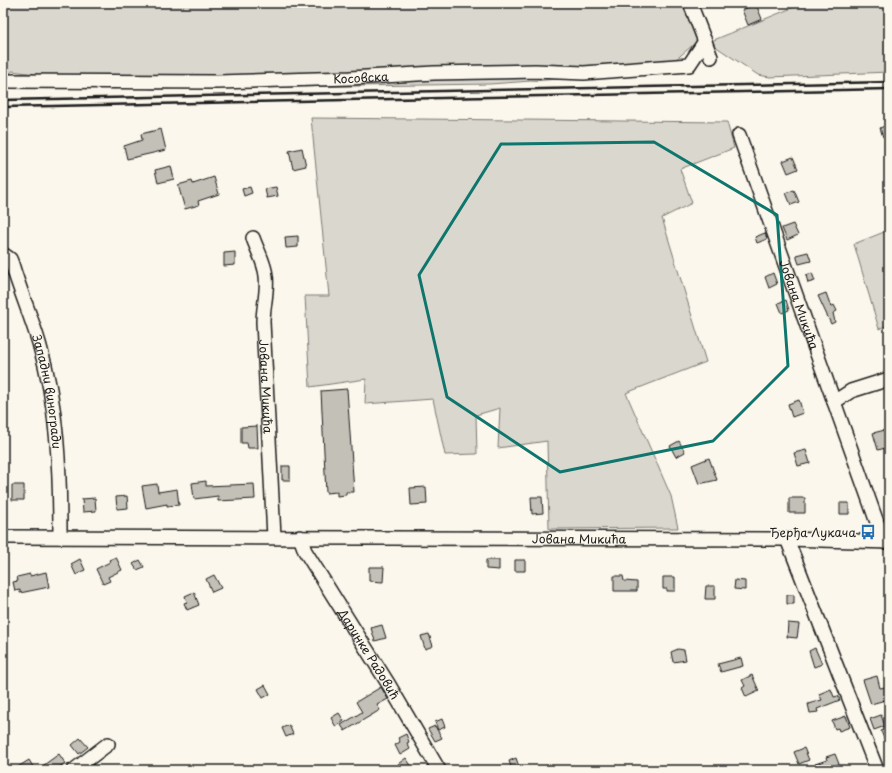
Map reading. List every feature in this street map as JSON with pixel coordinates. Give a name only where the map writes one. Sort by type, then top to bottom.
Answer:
[{"type":"street","points":[[690,3],[711,57]]},
{"type":"street","name":"Косовска","points":[[3,81],[218,82],[434,73],[535,71],[584,73],[689,65],[705,41]]},
{"type":"street","name":"Јована Микића","points":[[3,537],[788,539],[887,542],[834,402],[739,135]]},
{"type":"street","name":"Јована Микића","points":[[253,238],[266,275],[266,292],[263,302],[263,322],[274,538]]},
{"type":"street","name":"Западни виногради","points":[[3,254],[10,259],[39,343],[52,400],[59,459],[60,537]]},
{"type":"street","points":[[834,402],[851,391],[889,379]]},
{"type":"street","name":"Даринке Радовић","points":[[300,538],[305,551],[390,685],[439,770]]},
{"type":"street","points":[[788,539],[877,770]]},
{"type":"street","points":[[74,770],[108,744]]},
{"type":"highlighted area","points":[[654,142],[777,215],[788,366],[713,441],[560,472],[447,397],[419,275],[501,144]]},
{"type":"shaded area","points":[[3,3],[685,3],[700,39],[674,61],[600,76],[490,84],[152,89],[12,71],[3,81]]},
{"type":"shaded area","points":[[804,3],[889,3],[889,72],[770,77],[758,75],[709,42]]},
{"type":"shaded area","points":[[311,118],[727,122],[734,148],[680,169],[692,203],[662,218],[706,362],[626,393],[671,496],[678,528],[549,529],[547,441],[498,448],[500,408],[476,415],[477,454],[445,455],[433,399],[365,404],[366,379],[310,387],[305,296],[329,296]]},
{"type":"shaded area","points":[[889,230],[889,324],[879,329],[854,244]]},
{"type":"building","points":[[756,4],[762,19],[748,25],[742,10]]},
{"type":"building","points":[[889,124],[889,135],[883,137],[880,128]]},
{"type":"building","points":[[161,129],[166,150],[127,159],[124,146],[142,140],[141,134]]},
{"type":"building","points":[[302,148],[306,166],[293,169],[289,151]]},
{"type":"building","points":[[793,157],[798,169],[788,173],[783,161]]},
{"type":"building","points":[[171,166],[174,179],[158,183],[155,170]]},
{"type":"building","points":[[214,177],[219,194],[198,201],[199,205],[185,209],[178,185],[192,181],[193,184]]},
{"type":"building","points":[[250,187],[252,193],[244,196],[242,189]]},
{"type":"building","points":[[276,187],[278,196],[267,198],[265,189]]},
{"type":"building","points":[[794,190],[799,202],[791,205],[786,193]]},
{"type":"building","points":[[793,224],[798,235],[787,240],[782,228]]},
{"type":"building","points":[[765,233],[767,239],[757,243],[755,237]]},
{"type":"building","points":[[298,236],[298,247],[286,248],[285,237]]},
{"type":"building","points":[[235,252],[235,265],[224,266],[224,253]]},
{"type":"building","points":[[808,252],[811,261],[799,264],[796,255]]},
{"type":"building","points":[[773,273],[777,284],[769,288],[765,277]]},
{"type":"building","points":[[812,273],[815,281],[808,283],[806,275]]},
{"type":"building","points":[[826,293],[831,307],[834,305],[837,311],[833,313],[835,322],[831,324],[818,296]]},
{"type":"building","points":[[786,300],[789,310],[782,313],[778,303]]},
{"type":"building","points":[[347,389],[354,492],[346,492],[346,495],[337,496],[337,492],[326,493],[321,391]]},
{"type":"building","points":[[799,400],[803,413],[792,417],[788,404]]},
{"type":"building","points":[[257,426],[258,448],[248,448],[247,443],[241,443],[241,427]]},
{"type":"building","points":[[889,429],[889,447],[878,450],[873,433]]},
{"type":"building","points":[[679,441],[685,452],[676,457],[670,446]]},
{"type":"building","points":[[806,450],[810,463],[798,466],[794,453]]},
{"type":"building","points":[[709,458],[717,480],[699,484],[692,465]]},
{"type":"building","points":[[282,466],[290,466],[290,480],[282,480]]},
{"type":"building","points":[[206,481],[206,486],[254,484],[255,499],[218,501],[218,496],[194,499],[192,483]]},
{"type":"building","points":[[157,484],[158,492],[177,489],[179,505],[167,506],[167,504],[146,508],[142,486]]},
{"type":"building","points":[[12,485],[24,485],[24,500],[12,500]]},
{"type":"building","points":[[426,487],[427,504],[411,505],[410,488]]},
{"type":"building","points":[[127,496],[128,508],[117,509],[116,497]]},
{"type":"building","points":[[531,497],[542,497],[543,513],[532,514]]},
{"type":"building","points":[[95,498],[96,511],[83,512],[82,499]]},
{"type":"building","points":[[789,498],[805,498],[805,513],[789,513]]},
{"type":"building","points":[[840,503],[849,503],[849,514],[840,514]]},
{"type":"building","points":[[116,557],[122,570],[108,577],[110,581],[103,584],[96,569],[110,562],[109,560]]},
{"type":"building","points":[[80,559],[85,570],[76,575],[71,564]]},
{"type":"building","points":[[140,560],[144,567],[137,570],[133,564]]},
{"type":"building","points":[[486,560],[499,560],[499,570],[486,569]]},
{"type":"building","points":[[515,560],[525,560],[525,571],[515,571]]},
{"type":"building","points":[[369,567],[384,567],[383,582],[369,581]]},
{"type":"building","points":[[46,572],[49,587],[20,593],[20,590],[15,591],[13,582],[18,581],[17,577],[30,574],[30,576]]},
{"type":"building","points":[[214,575],[221,588],[212,592],[206,579]]},
{"type":"building","points":[[614,576],[623,576],[624,581],[637,582],[637,591],[614,591]]},
{"type":"building","points":[[663,577],[675,577],[675,591],[667,591],[667,589],[663,589]]},
{"type":"building","points":[[735,580],[745,581],[745,590],[734,589]]},
{"type":"building","points":[[706,586],[715,586],[715,599],[705,599]]},
{"type":"building","points":[[194,592],[199,605],[187,610],[184,603],[187,602],[185,596]]},
{"type":"building","points":[[787,595],[794,595],[794,604],[787,604]]},
{"type":"building","points":[[788,623],[799,624],[797,638],[787,637]]},
{"type":"building","points":[[382,625],[386,638],[375,641],[371,628]]},
{"type":"building","points":[[429,634],[433,646],[425,649],[421,636]]},
{"type":"building","points":[[815,648],[822,664],[814,667],[809,651]]},
{"type":"building","points":[[678,649],[684,650],[686,660],[673,662],[671,652]]},
{"type":"building","points":[[741,658],[743,666],[721,672],[718,664]]},
{"type":"building","points":[[752,675],[759,691],[746,697],[742,688],[745,686],[742,680]]},
{"type":"building","points":[[877,676],[880,688],[886,687],[889,699],[871,704],[863,680]]},
{"type":"building","points":[[265,685],[270,694],[263,698],[258,689]]},
{"type":"building","points":[[381,687],[388,699],[377,705],[380,710],[345,731],[341,725],[362,712],[356,702]]},
{"type":"building","points":[[831,689],[834,697],[838,696],[840,700],[817,709],[818,712],[810,713],[808,704],[822,700],[819,694]]},
{"type":"building","points":[[339,713],[344,721],[336,727],[331,718]]},
{"type":"building","points":[[881,715],[885,726],[874,730],[870,719]]},
{"type":"building","points":[[846,716],[850,727],[839,731],[838,728],[835,729],[832,721]]},
{"type":"building","points":[[442,719],[445,727],[438,730],[435,722]]},
{"type":"building","points":[[289,725],[293,734],[286,737],[282,728]]},
{"type":"building","points":[[435,726],[442,738],[435,741],[428,729]]},
{"type":"building","points":[[889,728],[889,751],[881,731]]},
{"type":"building","points":[[406,734],[409,742],[407,743],[410,749],[400,755],[395,745],[400,742],[398,738]]},
{"type":"building","points":[[80,738],[88,747],[79,754],[72,745]]},
{"type":"building","points":[[804,748],[809,760],[799,764],[794,752]]},
{"type":"building","points":[[59,754],[65,763],[55,770],[37,770]]},
{"type":"building","points":[[835,754],[839,764],[823,770],[816,770],[815,764],[827,760],[826,757]]},
{"type":"building","points":[[406,758],[414,770],[402,770],[398,764]]},
{"type":"building","points":[[516,758],[520,770],[512,770],[509,761]]},
{"type":"building","points":[[29,760],[35,770],[13,770]]},
{"type":"railway","points":[[3,100],[889,82]]},
{"type":"railway","points":[[3,107],[889,89]]},
{"type":"place","name":"Ђерђа Лукача","points":[[868,532]]}]
